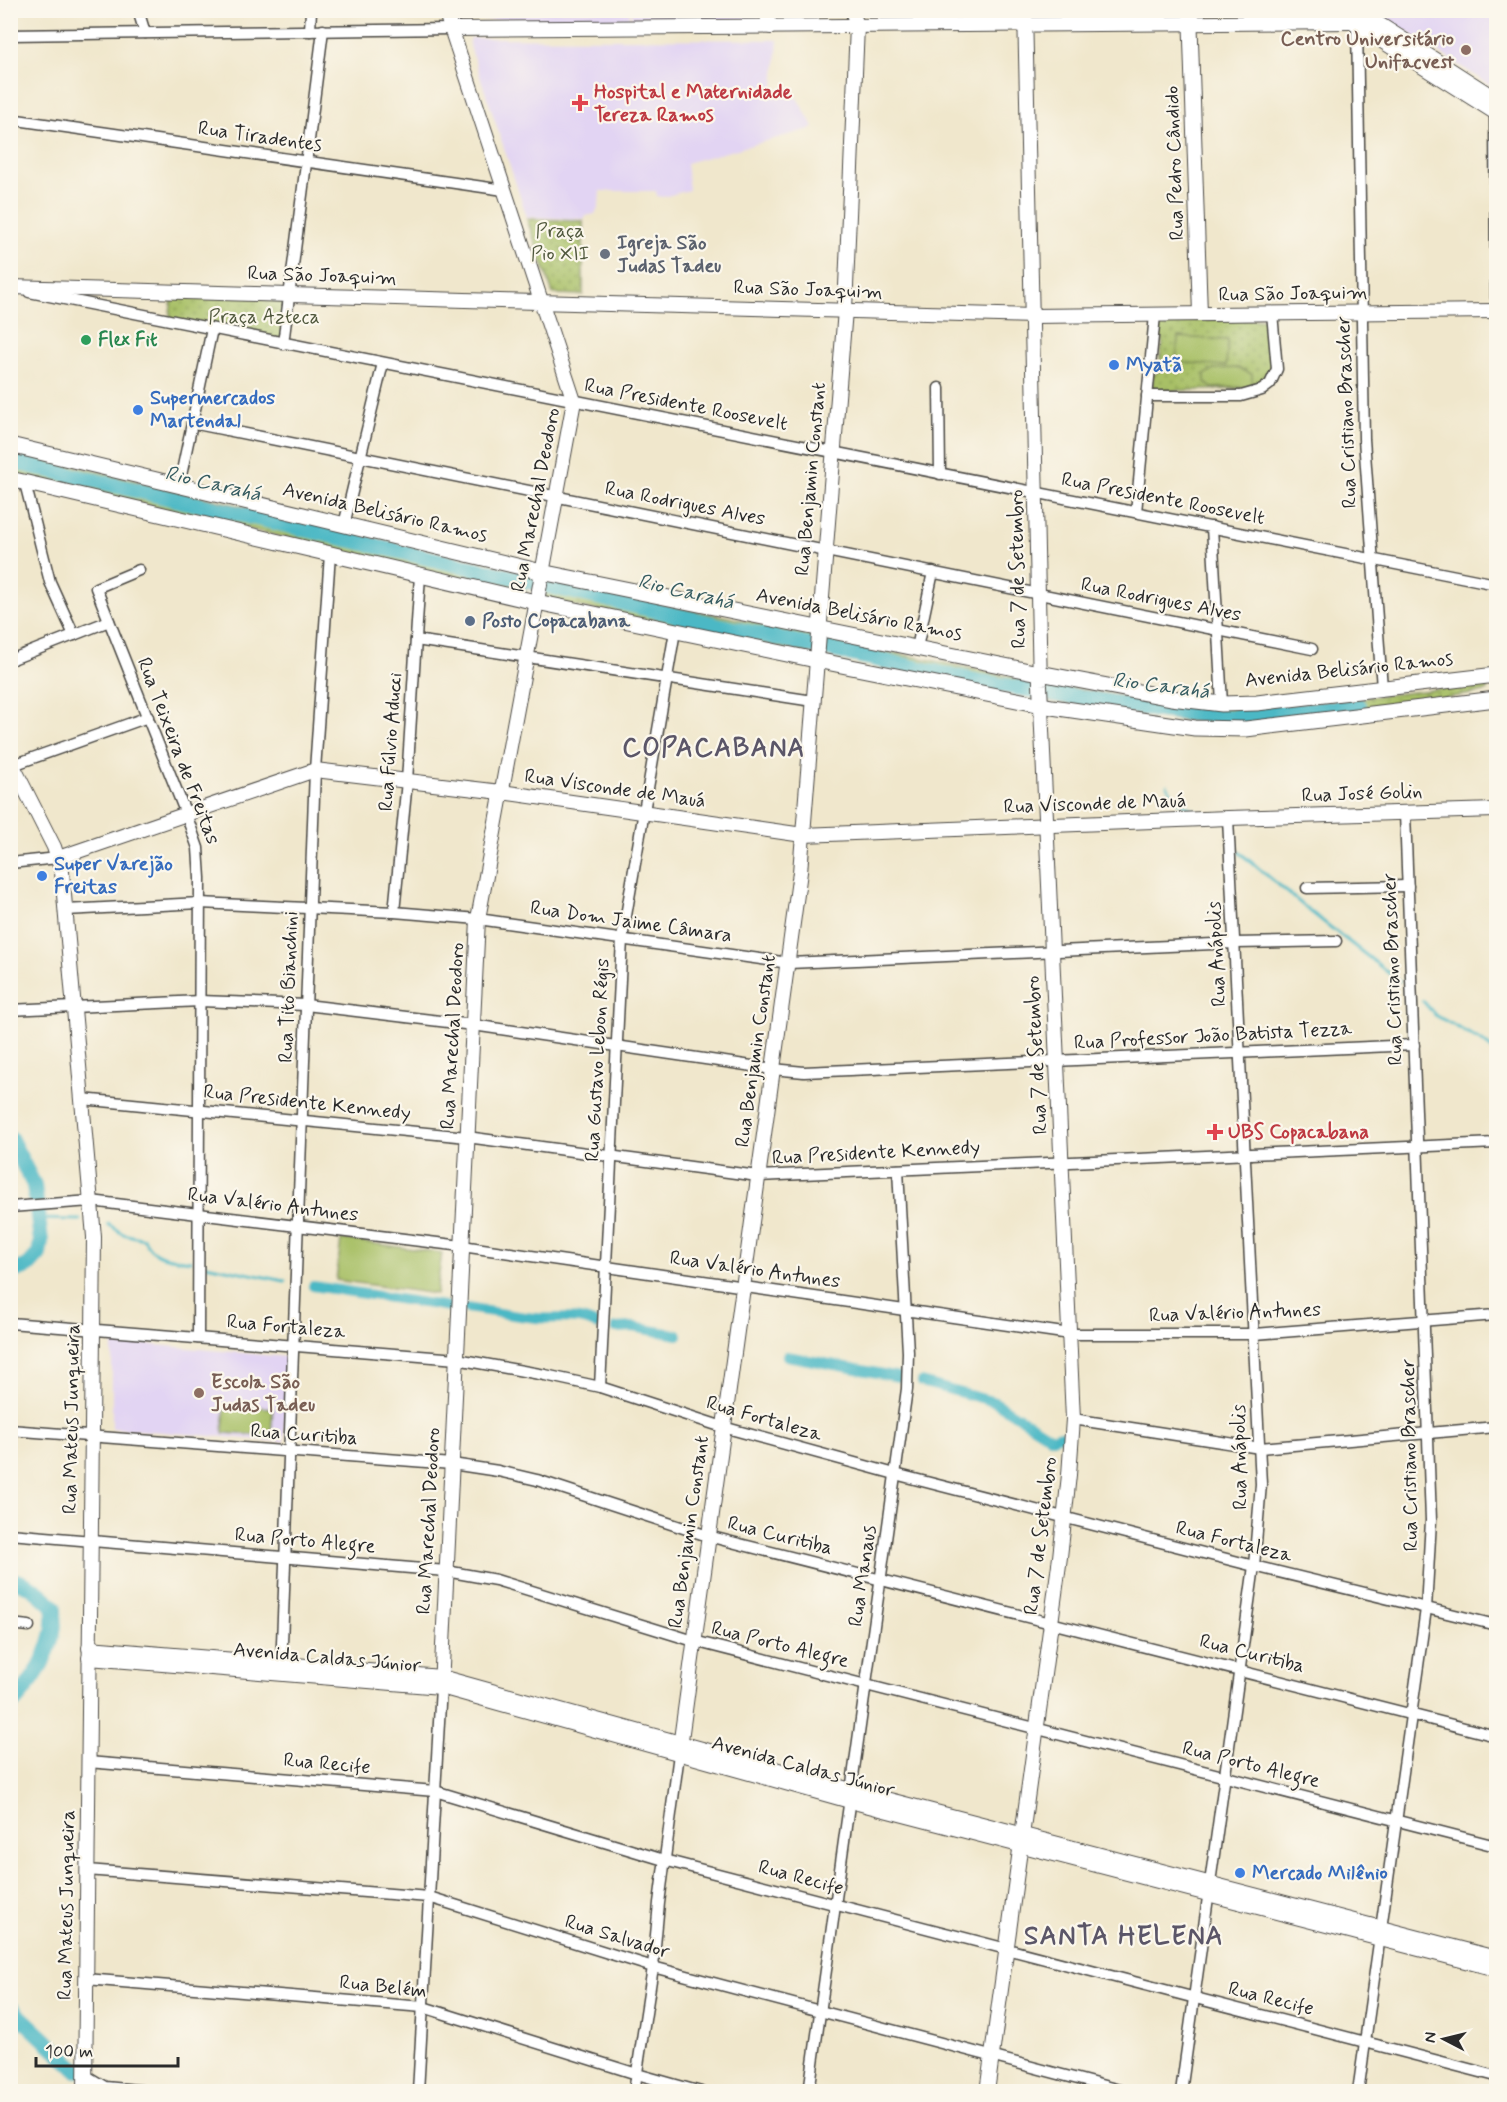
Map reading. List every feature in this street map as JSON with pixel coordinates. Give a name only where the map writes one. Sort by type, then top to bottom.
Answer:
[{"type":"main road","name":"Avenida Belisário Ramos","points":[[10,445],[542,575],[818,633],[917,648],[1041,690],[1195,728],[1220,730],[1274,727],[1497,699]]},
{"type":"main road","name":"Avenida Belisário Ramos","points":[[18,481],[420,575],[675,631],[816,657],[1041,690],[1171,698],[1222,704],[1257,703],[1497,675]]},
{"type":"street","points":[[138,10],[144,33]]},
{"type":"street","points":[[309,31],[311,10]]},
{"type":"street","name":"Rua Marechal Deodoro","points":[[418,2091],[441,1682],[478,919],[574,401],[444,10]]},
{"type":"street","points":[[765,10],[771,27]]},
{"type":"street","name":"Rua Benjamin Constant","points":[[634,2091],[653,1967],[664,1860],[742,1287],[789,963],[803,835],[845,310],[857,26],[852,10]]},
{"type":"street","points":[[1333,10],[1355,19],[1496,108],[1497,298]]},
{"type":"street","name":"Rua Pedro Cândido","points":[[1189,17],[1200,314]]},
{"type":"street","points":[[10,34],[857,26],[1025,18],[1355,19]]},
{"type":"street","name":"Rua 7 de Setembro","points":[[987,2091],[1065,1518],[1073,1419],[1041,690],[1025,18]]},
{"type":"street","name":"Rua Cristiano Brascher","points":[[1355,19],[1364,439],[1382,688]]},
{"type":"street","points":[[284,344],[323,30]]},
{"type":"street","name":"Rua Tiradentes","points":[[10,119],[504,190]]},
{"type":"street","name":"Rua São Joaquim","points":[[10,287],[1032,316],[1497,311]]},
{"type":"street","name":"Rua Presidente Roosevelt","points":[[10,287],[284,344],[1497,584]]},
{"type":"street","points":[[1147,396],[1240,396],[1262,390],[1270,384],[1277,369],[1272,313]]},
{"type":"street","points":[[1136,512],[1155,315]]},
{"type":"street","points":[[179,485],[212,329]]},
{"type":"street","points":[[344,525],[382,363]]},
{"type":"street","points":[[939,388],[940,474]]},
{"type":"street","name":"Rua Rodrigues Alves","points":[[192,423],[1312,649]]},
{"type":"street","points":[[18,481],[50,582],[74,635]]},
{"type":"street","points":[[1212,527],[1222,704]]},
{"type":"street","name":"Rua Tito Bianchini","points":[[281,1668],[315,770],[330,554]]},
{"type":"street","name":"Rua Teixeira de Freitas","points":[[139,570],[96,588],[198,848],[200,903],[198,1338]]},
{"type":"street","points":[[917,648],[933,572]]},
{"type":"street","name":"Rua Fúlvio Aducci","points":[[394,912],[407,781],[420,575]]},
{"type":"street","points":[[10,660],[109,621]]},
{"type":"street","name":"Rua Gustavo Lebon Régis","points":[[600,1388],[622,939],[675,631]]},
{"type":"street","points":[[416,640],[813,701]]},
{"type":"street","points":[[12,762],[148,717]]},
{"type":"street","name":"Rua Mateus Junqueira","points":[[12,762],[58,858],[66,910],[94,1237],[85,2091]]},
{"type":"street","name":"Rua Visconde de Mauá","points":[[10,863],[58,858],[315,770],[501,792],[803,835],[1228,818]]},
{"type":"street","name":"Rua José Golin","points":[[1228,818],[1497,810]]},
{"type":"street","name":"Rua Cristiano Brascher","points":[[1358,2091],[1426,1609],[1431,1520],[1405,813]]},
{"type":"street","name":"Rua Anápolis","points":[[1182,2091],[1260,1514],[1260,1448],[1228,818]]},
{"type":"street","points":[[1307,888],[1408,886]]},
{"type":"street","name":"Rua Dom Jaime Câmara","points":[[66,910],[200,903],[394,912],[478,919],[789,963],[1235,943],[1336,941]]},
{"type":"street","name":"Rua Professor João Batista Tezza","points":[[10,1010],[73,1005],[200,1001],[306,1005],[472,1025],[773,1069],[830,1072],[1414,1045]]},
{"type":"street","name":"Rua Presidente Kennedy","points":[[82,1099],[467,1137],[758,1176],[1497,1143]]},
{"type":"street","name":"Rua Manaus","points":[[809,2091],[907,1389],[906,1310],[898,1170]]},
{"type":"street","name":"Rua Valério Antunes","points":[[10,1207],[91,1201],[462,1246],[1070,1334],[1254,1334],[1497,1315]]},
{"type":"street","name":"Rua Fortaleza","points":[[10,1323],[457,1359],[545,1375],[600,1388],[723,1427],[896,1474],[1426,1609],[1497,1624]]},
{"type":"street","points":[[1073,1419],[1260,1448],[1497,1427]]},
{"type":"street","name":"Rua Curitiba","points":[[10,1430],[452,1464],[498,1471],[537,1480],[708,1536],[1497,1736]]},
{"type":"street","name":"Rua Porto Alegre","points":[[10,1534],[446,1572],[496,1580],[694,1641],[1497,1846]]},
{"type":"street","points":[[10,1623],[29,1626]]},
{"type":"street","name":"Avenida Caldas Júnior","points":[[89,1653],[441,1682],[850,1796],[1380,1933],[1497,1958]]},
{"type":"street","name":"Rua Recife","points":[[88,1762],[435,1791],[664,1860],[835,1906],[1497,2076]]},
{"type":"street","name":"Rua Salvador","points":[[87,1870],[429,1897],[653,1967],[1127,2091]]},
{"type":"street","name":"Avenida Caldas Júnior","points":[[1380,1933],[1497,1969]]},
{"type":"street","name":"Rua Belém","points":[[86,1979],[423,2007],[637,2074],[701,2091]]},
{"type":"street","points":[[85,2075],[105,2087],[159,2091]]},
{"type":"shaded area","points":[[483,10],[630,11],[629,20],[483,20]]},
{"type":"shaded area","points":[[754,10],[758,21],[631,20],[632,11]]},
{"type":"shaded area","name":"Centro Universitário Unifacvest","points":[[1375,11],[1496,11],[1496,89]]},
{"type":"shaded area","name":"Hospital e Maternidade Tereza Ramos","points":[[470,38],[778,40],[773,97],[797,98],[814,128],[686,163],[689,190],[663,197],[657,196],[656,191],[600,191],[599,205],[595,214],[585,216],[585,219],[527,217],[469,43]]},
{"type":"shaded area","name":"Escola São Judas Tadeu","points":[[112,1341],[287,1357],[284,1442],[112,1428]]},
{"type":"green space","points":[[1195,10],[1318,10],[1323,13],[1199,15]]},
{"type":"green space","name":"Praça Pio XII","points":[[527,219],[583,221],[583,295],[553,294]]},
{"type":"green space","name":"Praça Azteca","points":[[173,291],[290,295],[283,344],[169,320]]},
{"type":"green space","points":[[1268,319],[1274,361],[1269,375],[1257,385],[1242,389],[1155,391],[1152,388],[1153,375],[1160,370],[1158,362],[1161,360],[1159,356],[1163,345],[1161,341],[1163,339],[1157,334],[1159,320]]},
{"type":"green space","points":[[1178,337],[1228,340],[1226,366],[1176,362]]},
{"type":"green space","points":[[1238,368],[1252,374],[1252,383],[1247,387],[1212,388],[1205,382],[1205,375],[1214,369]]},
{"type":"green space","points":[[11,450],[528,576],[525,594],[11,473]]},
{"type":"green space","points":[[541,580],[809,633],[812,636],[809,654],[538,598]]},
{"type":"green space","points":[[824,640],[1027,680],[1030,682],[1030,694],[822,654]]},
{"type":"green space","points":[[1049,684],[1145,700],[1277,707],[1486,684],[1487,690],[1294,721],[1213,725],[1047,701]]},
{"type":"green space","points":[[341,1239],[442,1253],[436,1294],[336,1280]]},
{"type":"green space","points":[[225,1405],[273,1408],[271,1436],[223,1433]]},
{"type":"waterway","name":"Rio Carahá","points":[[10,461],[722,626],[981,682],[1157,710],[1228,717],[1359,706]]},
{"type":"waterway","name":"Rio Carahá","points":[[1132,705],[1132,712]]},
{"type":"waterway","points":[[1167,785],[1175,799],[1193,810]]},
{"type":"waterway","points":[[1239,852],[1399,981]]},
{"type":"waterway","points":[[1423,1001],[1435,1015],[1482,1041],[1496,1052]]},
{"type":"waterway","points":[[10,1138],[34,1185],[41,1241],[39,1254],[28,1266],[10,1272]]},
{"type":"waterway","points":[[38,1219],[80,1220]]},
{"type":"waterway","points":[[108,1224],[123,1234],[144,1239],[157,1254],[191,1261]]},
{"type":"waterway","points":[[206,1265],[285,1281]]},
{"type":"waterway","points":[[313,1286],[450,1307]]},
{"type":"waterway","points":[[466,1308],[536,1318],[575,1318],[597,1325]]},
{"type":"waterway","points":[[616,1328],[633,1327],[678,1335]]},
{"type":"waterway","points":[[787,1356],[899,1377]]},
{"type":"waterway","points":[[921,1382],[995,1402],[1052,1438],[1061,1435]]},
{"type":"waterway","points":[[10,1580],[29,1586],[54,1607],[54,1629],[41,1664],[30,1683],[10,1706]]},
{"type":"waterway","points":[[10,2007],[77,2070]]},
{"type":"place","name":"Centro Universitário Unifacvest","points":[[1466,50]]},
{"type":"place","name":"Hospital e Maternidade Tereza Ramos","points":[[580,103]]},
{"type":"place","name":"Igreja São Judas Tadeu","points":[[605,254]]},
{"type":"place","name":"Flex Fit","points":[[86,340]]},
{"type":"place","name":"Myatã","points":[[1114,365]]},
{"type":"place","name":"Supermercados Martendal","points":[[138,410]]},
{"type":"place","name":"Posto Copacabana","points":[[470,621]]},
{"type":"place","name":"Super Varejão Freitas","points":[[42,876]]},
{"type":"place","name":"UBS Copacabana","points":[[1215,1132]]},
{"type":"place","name":"Escola São Judas Tadeu","points":[[199,1393]]},
{"type":"place","name":"Mercado Milênio","points":[[1240,1873]]},
{"type":"district","name":"COPACABANA","points":[[714,749]]},
{"type":"district","name":"SANTA HELENA","points":[[1124,1937]]}]
